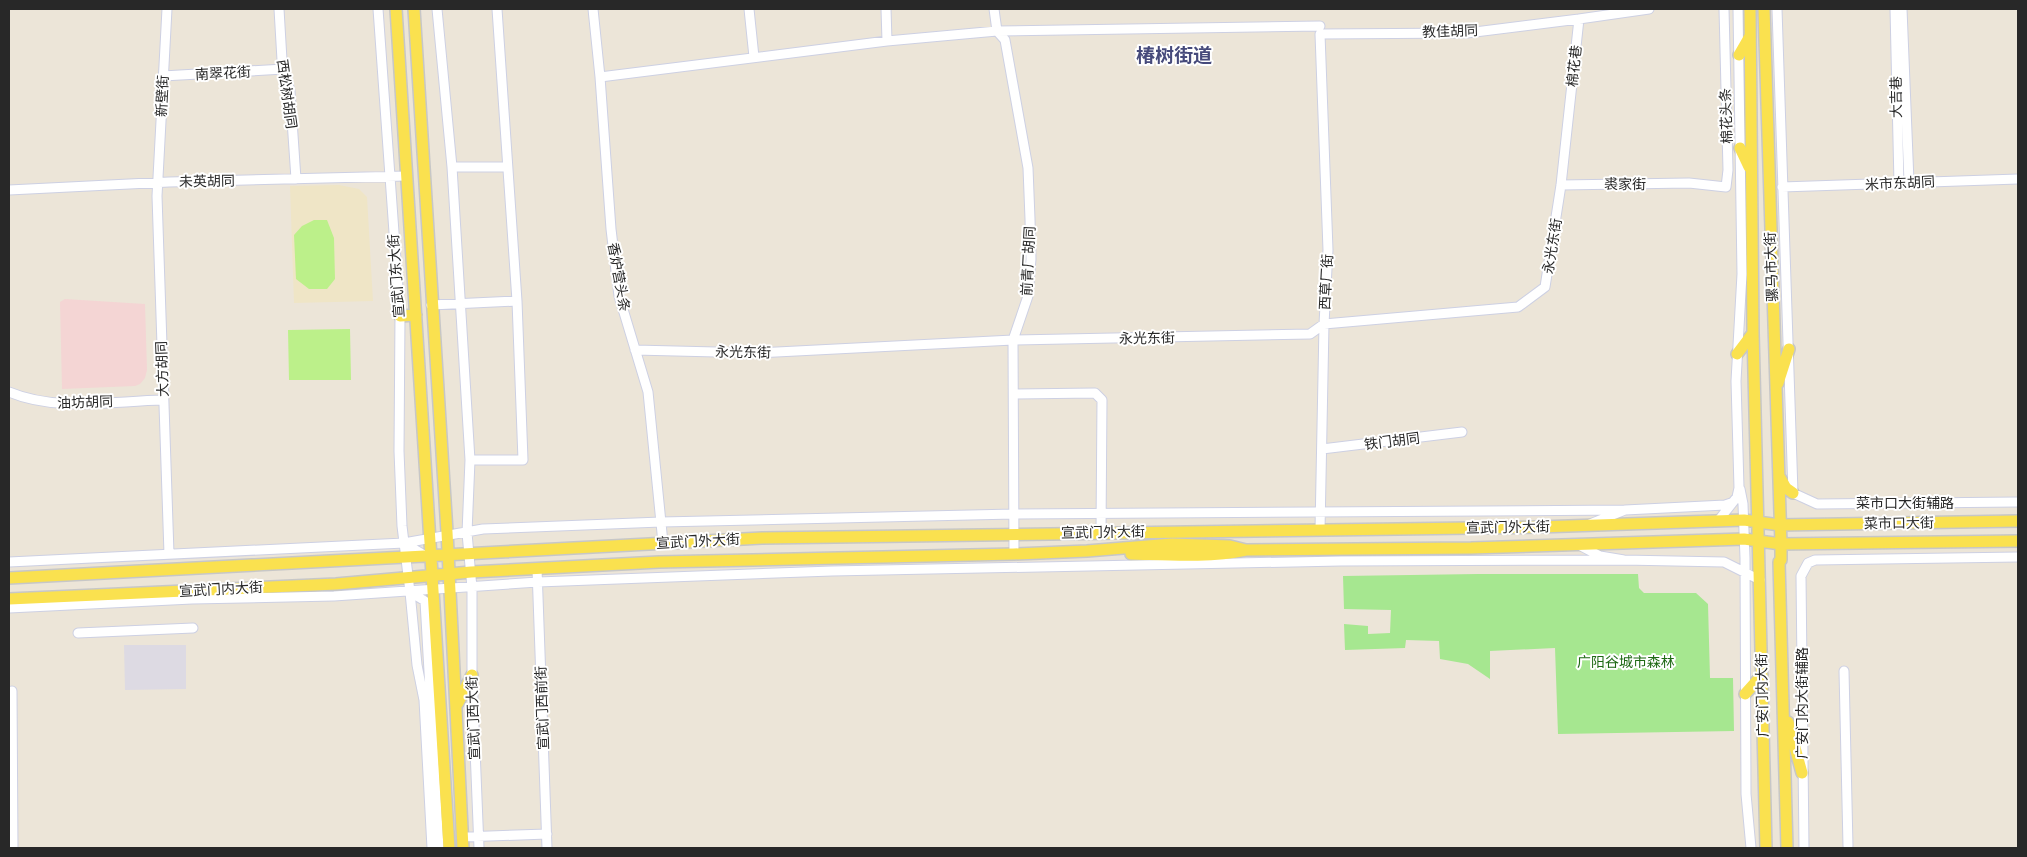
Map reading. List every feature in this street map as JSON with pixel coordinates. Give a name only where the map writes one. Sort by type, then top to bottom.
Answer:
[{"type":"main road","name":"宣武门东大街","points":[[396,9],[430,535],[429,556],[434,591]]},
{"type":"main road","points":[[414,9],[431,305]]},
{"type":"main road","name":"骡马市大街","points":[[1750,9],[1753,333],[1759,541]]},
{"type":"main road","name":"骡马市大街","points":[[1764,9],[1780,525]]},
{"type":"main road","points":[[1739,55],[1750,34]]},
{"type":"main road","points":[[1740,148],[1752,172]]},
{"type":"main road","name":"宣武门西大街","points":[[431,305],[447,532],[463,842]]},
{"type":"main road","points":[[400,316],[416,315]]},
{"type":"main road","points":[[1736,354],[1753,333]]},
{"type":"main road","points":[[1775,392],[1789,349]]},
{"type":"main road","points":[[1778,474],[1786,488],[1793,493]]},
{"type":"main road","name":"宣武门外大街","points":[[429,556],[469,552],[762,538],[1585,526],[1744,520],[1758,522]]},
{"type":"main road","name":"菜市口大街","points":[[1758,522],[1780,525],[2018,521]]},
{"type":"main road","name":"广安门内大街","points":[[1780,525],[1781,560],[1779,562],[1788,848]]},
{"type":"main road","name":"宣武门外大街","points":[[433,576],[471,572],[658,562],[1014,554],[1088,551],[1172,544],[1230,546],[1246,550],[1472,548],[1744,539],[1759,541]]},
{"type":"main road","name":"菜市口大街","points":[[1759,541],[1781,544],[2018,541]]},
{"type":"main road","name":"广安门内大街","points":[[1759,541],[1766,848]]},
{"type":"main road","name":"宣武门内大街","points":[[9,578],[233,568],[429,556]]},
{"type":"main road","name":"宣武门内大街","points":[[9,599],[336,584],[433,576]]},
{"type":"main road","points":[[434,591],[449,848]]},
{"type":"main road","points":[[457,704],[472,675]]},
{"type":"main road","points":[[1745,694],[1762,675]]},
{"type":"main road","points":[[1783,705],[1802,773]]},
{"type":"street","name":"新壁街","points":[[158,183],[166,9]]},
{"type":"street","name":"西松树胡同","points":[[279,9],[284,69],[290,91],[296,179]]},
{"type":"street","name":"宣武门东大街","points":[[378,9],[388,177],[400,316],[399,451],[405,558],[410,592]]},
{"type":"street","points":[[437,9],[452,168],[470,460],[467,533]]},
{"type":"street","points":[[470,460],[523,460],[517,301],[497,9]]},
{"type":"street","name":"香炉营头条","points":[[593,9],[600,77],[610,229],[619,296],[648,392],[663,543]]},
{"type":"street","points":[[749,9],[754,57]]},
{"type":"street","points":[[886,9],[887,40]]},
{"type":"street","name":"前青厂胡同","points":[[994,9],[997,31],[1005,40],[1028,168],[1030,202],[1031,259],[1028,296],[1013,340],[1014,554]]},
{"type":"street","points":[[1579,19],[1649,9]]},
{"type":"street","name":"棉花头条","points":[[1689,183],[1726,187],[1728,170],[1724,9]]},
{"type":"street","name":"骡马市大街","points":[[1738,9],[1742,274],[1736,354],[1739,488]]},
{"type":"street","name":"骡马市大街","points":[[1777,9],[1793,493]]},
{"type":"street","name":"大吉巷","points":[[1894,9],[1904,183]]},
{"type":"street","name":"大吉巷","points":[[1902,9],[1904,183]]},
{"type":"street","name":"教佳胡同","points":[[600,77],[887,40],[997,31],[1320,30],[1467,33],[1579,19]]},
{"type":"street","name":"棉花巷","points":[[1561,185],[1579,19]]},
{"type":"street","name":"西草厂街","points":[[1320,30],[1328,250],[1324,324],[1320,530]]},
{"type":"street","name":"南翠花街","points":[[163,76],[284,69]]},
{"type":"street","points":[[452,168],[507,167]]},
{"type":"street","name":"未英胡同","points":[[9,190],[158,183],[406,176]]},
{"type":"street","name":"米市东胡同","points":[[1782,187],[2018,178]]},
{"type":"street","name":"大方胡同","points":[[158,183],[169,554]]},
{"type":"street","name":"裘家街","points":[[1561,185],[1664,185],[1689,183]]},
{"type":"street","name":"永光东街","points":[[635,350],[757,353],[1013,340],[1310,334],[1324,324],[1518,307],[1545,287],[1561,185]]},
{"type":"street","points":[[431,305],[517,301]]},
{"type":"street","points":[[1014,394],[1080,391],[1095,393],[1102,400],[1101,532]]},
{"type":"street","name":"油坊胡同","points":[[9,392],[28,399],[57,404],[163,400]]},
{"type":"street","name":"铁门胡同","points":[[1322,449],[1462,432]]},
{"type":"street","points":[[1718,521],[1737,497],[1739,488]]},
{"type":"street","points":[[1739,488],[1744,504],[1746,794],[1752,848]]},
{"type":"street","name":"菜市口大街辅路","points":[[1793,493],[1817,504],[2018,502]]},
{"type":"street","points":[[9,562],[404,543],[483,529],[661,522],[1014,514],[1320,510],[1625,510],[1725,505],[1731,503]]},
{"type":"street","points":[[1585,526],[1625,510]]},
{"type":"street","name":"宣武门西大街","points":[[467,533],[472,588],[472,675],[479,848]]},
{"type":"street","points":[[404,543],[429,556]]},
{"type":"street","points":[[1579,544],[1600,556],[1624,560]]},
{"type":"street","points":[[215,553],[233,568]]},
{"type":"street","name":"广安门内大街辅路","points":[[1804,848],[1801,576],[1806,566],[1812,561],[2018,557]]},
{"type":"street","points":[[9,608],[192,599],[434,591],[538,582],[1156,563],[1624,560],[1724,562],[1760,580]]},
{"type":"street","points":[[1734,567],[1745,587]]},
{"type":"street","name":"宣武门西前街","points":[[537,569],[547,848]]},
{"type":"street","points":[[434,591],[425,600],[439,848]]},
{"type":"street","points":[[410,592],[425,600]]},
{"type":"street","points":[[410,592],[416,665],[424,700],[432,848]]},
{"type":"street","points":[[78,633],[193,628]]},
{"type":"street","points":[[1844,671],[1848,846]]},
{"type":"street","points":[[12,691],[13,848]]},
{"type":"street","points":[[463,842],[478,838],[547,834]]},
{"type":"shaded area","points":[[339,185],[359,189],[367,197],[373,301],[294,303],[290,186]]},
{"type":"shaded area","points":[[65,299],[145,304],[147,370],[145,378],[140,384],[135,386],[62,389],[60,302]]},
{"type":"shaded area","points":[[124,645],[186,645],[186,689],[125,690]]},
{"type":"green space","points":[[314,220],[327,220],[334,238],[335,279],[327,289],[309,289],[296,279],[294,235],[302,226]]},
{"type":"green space","points":[[350,329],[351,380],[289,380],[288,330]]},
{"type":"green space","name":"广阳谷城市森林","points":[[1638,574],[1639,588],[1644,593],[1696,593],[1708,604],[1710,678],[1733,678],[1734,731],[1558,734],[1555,648],[1490,651],[1490,679],[1468,664],[1440,659],[1439,641],[1406,640],[1405,648],[1345,650],[1344,624],[1368,626],[1368,634],[1390,633],[1391,610],[1344,609],[1343,576]]},
{"type":"district","name":"椿树街道","points":[[1174,55]]}]
